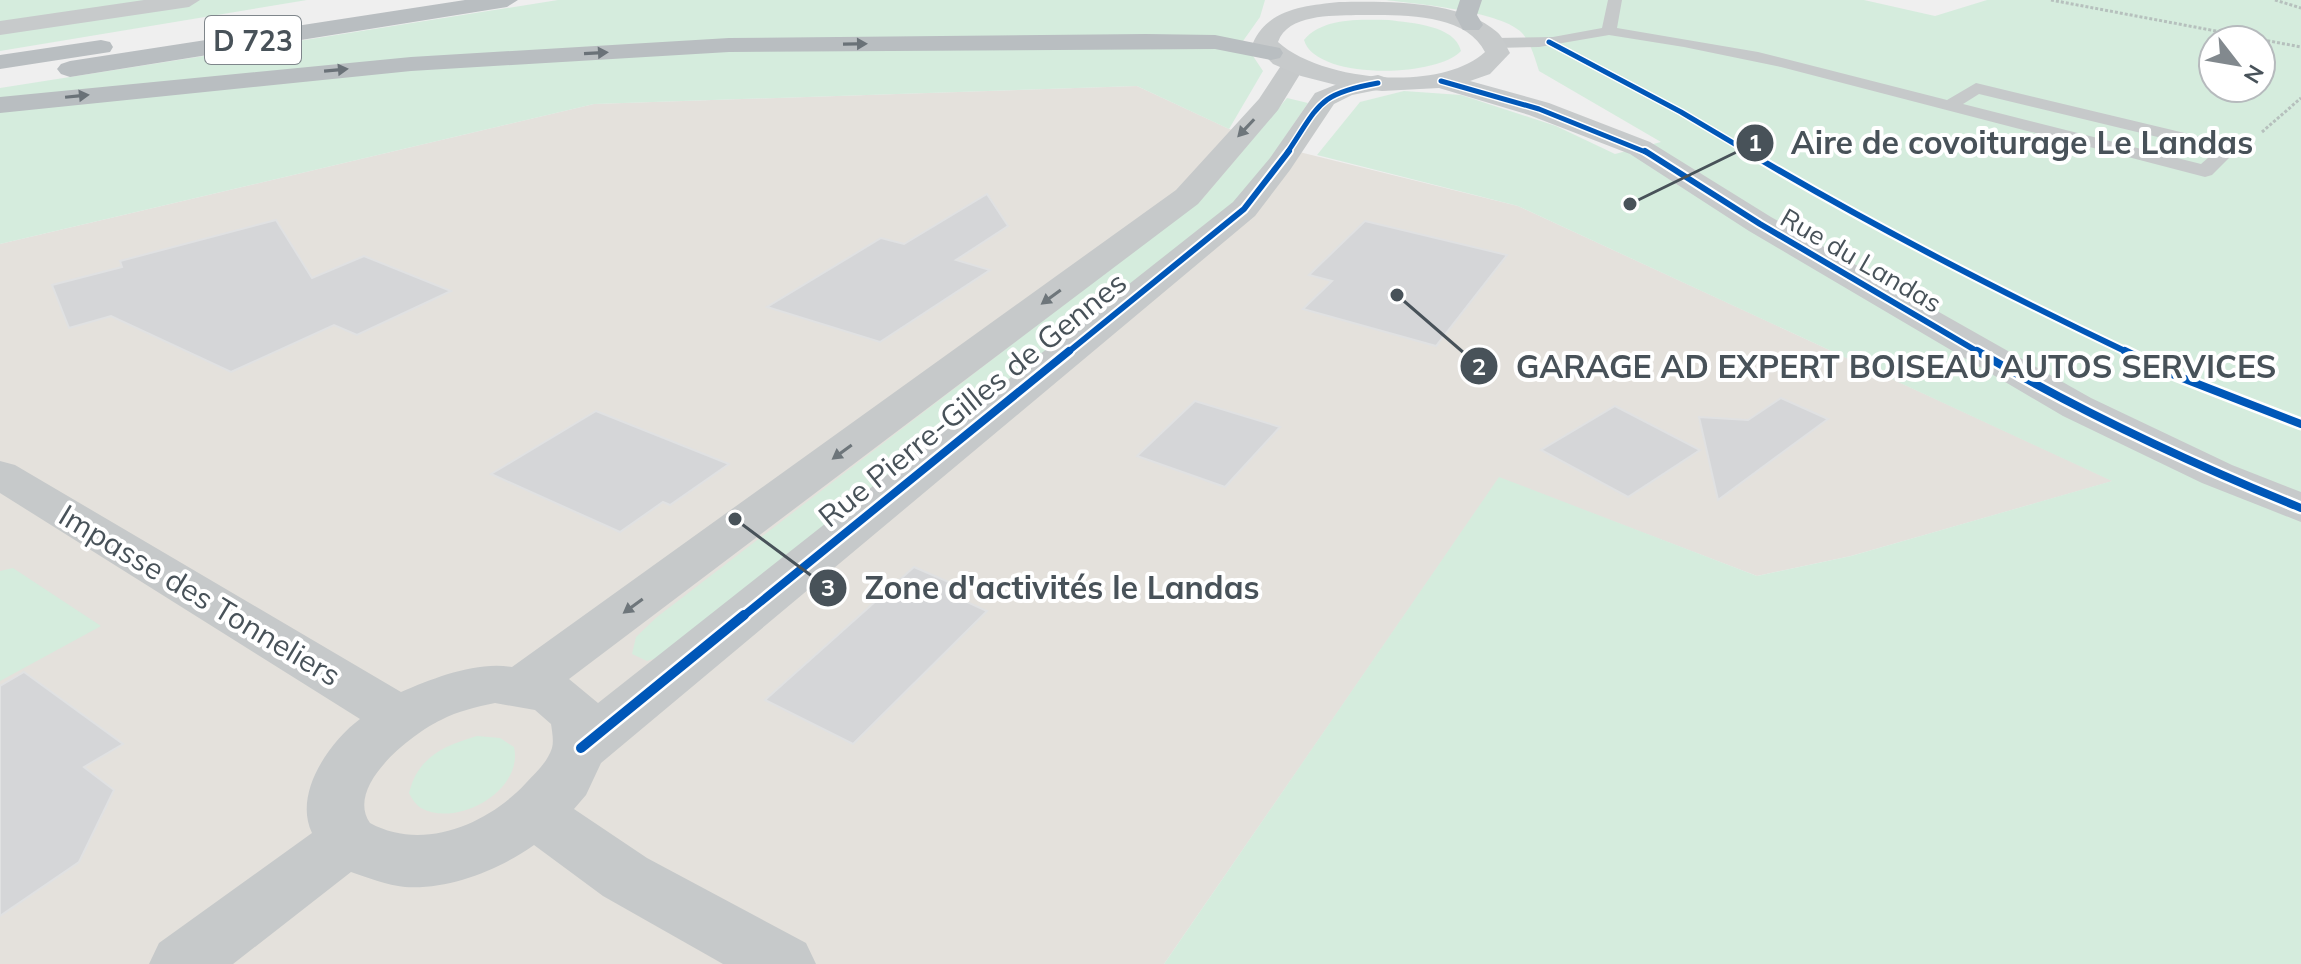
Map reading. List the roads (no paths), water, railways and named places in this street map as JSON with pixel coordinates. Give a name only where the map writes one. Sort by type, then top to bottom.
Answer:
[{"type":"highway","name":"D 723","points":[[0,62],[408,0]]},
{"type":"highway","name":"D 723","points":[[0,80],[507,0]]},
{"type":"highway","points":[[1471,0],[1466,15],[1471,25]]},
{"type":"highway","points":[[125,43],[209,24]]},
{"type":"highway","points":[[0,105],[411,64],[729,45],[1215,42],[1282,59]]},
{"type":"street","points":[[0,28],[189,0]]},
{"type":"street","points":[[1508,64],[1441,81],[1378,83],[1317,74],[1282,59],[1265,43],[1268,33],[1290,8],[1339,9],[1356,4],[1423,12],[1471,25],[1508,64],[1592,114],[1640,148]]},
{"type":"street","name":"Rue Pierre-Gilles de Gennes","points":[[525,685],[1187,197],[1269,104],[1282,59]]},
{"type":"street","name":"Rue du Landas","points":[[1441,81],[1539,109],[1640,148],[1760,224],[1985,356],[2161,447],[2301,508]]},
{"type":"street","name":"Rue Pierre-Gilles de Gennes","points":[[347,841],[373,857],[411,862],[454,856],[497,839],[536,815],[558,793],[573,770],[581,748],[1244,209],[1280,164],[1324,99],[1345,89],[1378,83]]},
{"type":"street","name":"Impasse des Tonneliers","points":[[0,474],[400,717]]},
{"type":"street","points":[[182,964],[347,841],[335,820],[336,793],[348,766],[370,740],[400,717],[464,690],[495,684],[525,685],[551,692],[570,705],[581,725],[581,748]]},
{"type":"street","points":[[536,815],[625,877],[783,964]]},
{"type":"lane","points":[[1609,31],[1615,0]]},
{"type":"lane","points":[[1508,64],[1549,42],[1609,31],[1688,41],[1750,55],[1949,106],[2205,171],[2229,149],[1976,88],[1949,106]]},
{"type":"place","name":"Aire de covoiturage Le Landas","points":[[1630,204]]},
{"type":"place","name":"GARAGE AD EXPERT BOISEAU AUTOS SERVICES","points":[[1397,295]]},
{"type":"place","name":"Zone d'activités le Landas","points":[[735,519]]}]
